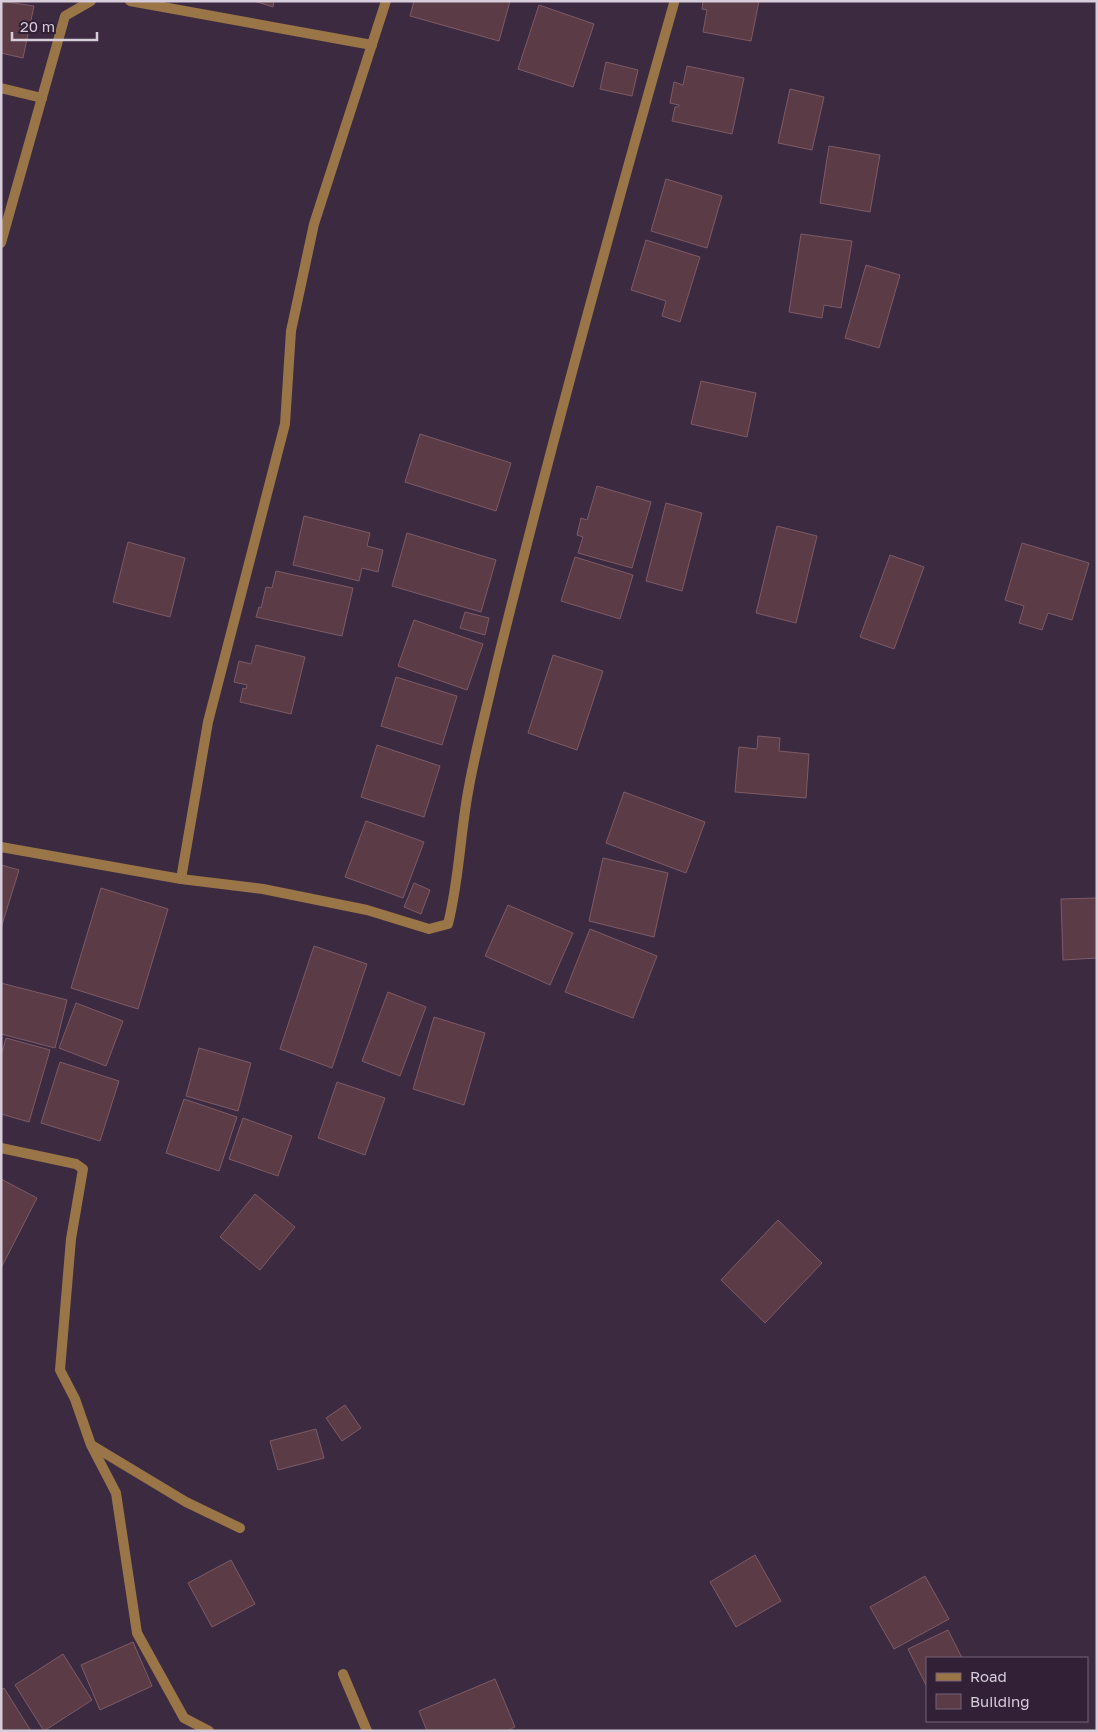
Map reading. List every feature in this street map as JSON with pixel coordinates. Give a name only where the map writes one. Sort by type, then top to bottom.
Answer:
[{"type":"street","points":[[1,243],[65,16],[91,1]]},
{"type":"street","points":[[130,1],[372,45]]},
{"type":"street","points":[[181,878],[208,722],[285,424],[291,331],[314,224],[386,1]]},
{"type":"street","points":[[1,847],[181,878],[263,889],[367,910],[429,929],[448,924],[456,890],[457,864],[468,791],[495,672],[574,360],[674,3]]},
{"type":"street","points":[[1,88],[42,98]]},
{"type":"street","points":[[1,1148],[76,1164],[83,1169],[71,1239],[60,1370],[75,1399],[91,1445],[116,1493],[137,1633],[184,1718],[209,1731]]},
{"type":"street","points":[[91,1445],[186,1502],[240,1528]]},
{"type":"street","points":[[343,1674],[367,1731]]},
{"type":"building","points":[[1,1],[34,6],[23,58],[1,53]]},
{"type":"building","points":[[254,1],[274,1],[273,7]]},
{"type":"building","points":[[414,1],[510,1],[499,41],[410,16]]},
{"type":"building","points":[[703,1],[759,1],[751,41],[703,32],[707,10],[702,9]]},
{"type":"building","points":[[539,5],[594,24],[573,87],[518,69]]},
{"type":"building","points":[[606,62],[638,70],[632,96],[600,89]]},
{"type":"building","points":[[687,66],[744,78],[732,134],[672,121],[675,107],[679,105],[670,103],[674,82],[683,85]]},
{"type":"building","points":[[790,89],[824,97],[812,150],[778,143]]},
{"type":"building","points":[[829,146],[880,155],[870,212],[820,203]]},
{"type":"building","points":[[666,179],[722,196],[707,248],[651,231]]},
{"type":"building","points":[[801,234],[852,241],[841,308],[824,305],[822,318],[789,312]]},
{"type":"building","points":[[646,240],[700,257],[680,322],[662,316],[666,301],[631,290]]},
{"type":"building","points":[[866,265],[900,275],[879,348],[845,338]]},
{"type":"building","points":[[701,381],[756,393],[747,437],[691,424]]},
{"type":"building","points":[[420,434],[511,463],[496,511],[405,482]]},
{"type":"building","points":[[597,486],[651,502],[632,568],[578,553],[583,537],[577,535],[581,518],[587,520]]},
{"type":"building","points":[[666,503],[702,513],[682,591],[646,581]]},
{"type":"building","points":[[304,516],[370,533],[367,546],[383,550],[378,572],[362,568],[359,581],[293,565]]},
{"type":"building","points":[[777,526],[817,536],[796,623],[756,613]]},
{"type":"building","points":[[407,533],[496,560],[481,612],[392,586]]},
{"type":"building","points":[[128,542],[185,558],[170,617],[113,602]]},
{"type":"building","points":[[1022,543],[1089,563],[1072,620],[1048,613],[1042,630],[1019,623],[1024,606],[1005,600]]},
{"type":"building","points":[[890,555],[924,567],[894,649],[860,637]]},
{"type":"building","points":[[575,557],[633,575],[620,619],[561,601]]},
{"type":"building","points":[[276,571],[353,588],[342,636],[256,617],[259,607],[261,608],[266,587],[272,588]]},
{"type":"building","points":[[465,612],[489,618],[485,635],[460,628]]},
{"type":"building","points":[[414,620],[483,644],[467,690],[398,666]]},
{"type":"building","points":[[256,645],[305,657],[291,714],[240,702],[243,688],[246,689],[247,685],[234,682],[239,661],[251,664]]},
{"type":"building","points":[[553,655],[603,671],[577,750],[528,733]]},
{"type":"building","points":[[396,677],[457,696],[442,745],[381,726]]},
{"type":"building","points":[[758,736],[780,738],[779,751],[809,754],[806,798],[735,792],[739,747],[757,749]]},
{"type":"building","points":[[377,745],[440,766],[424,817],[361,797]]},
{"type":"building","points":[[624,792],[705,822],[686,873],[606,843]]},
{"type":"building","points":[[366,821],[424,842],[403,898],[345,877]]},
{"type":"building","points":[[603,858],[668,873],[654,937],[589,921]]},
{"type":"building","points":[[1,865],[19,870],[1,928]]},
{"type":"building","points":[[414,883],[430,890],[421,914],[404,907]]},
{"type":"building","points":[[101,888],[168,909],[138,1009],[71,988]]},
{"type":"building","points":[[1097,898],[1097,958],[1063,960],[1061,899]]},
{"type":"building","points":[[508,905],[573,933],[550,985],[485,956]]},
{"type":"building","points":[[590,929],[657,956],[633,1018],[565,992]]},
{"type":"building","points":[[314,946],[367,964],[332,1068],[280,1049]]},
{"type":"building","points":[[1,983],[67,1000],[55,1048],[1,1034]]},
{"type":"building","points":[[388,992],[426,1007],[400,1076],[362,1061]]},
{"type":"building","points":[[76,1003],[123,1021],[106,1066],[59,1048]]},
{"type":"building","points":[[434,1017],[485,1033],[464,1105],[413,1089]]},
{"type":"building","points":[[6,1038],[50,1050],[29,1122],[1,1114],[1,1056]]},
{"type":"building","points":[[199,1048],[251,1063],[238,1111],[186,1096]]},
{"type":"building","points":[[60,1062],[119,1081],[100,1141],[41,1123]]},
{"type":"building","points":[[337,1082],[385,1098],[365,1155],[318,1138]]},
{"type":"building","points":[[184,1099],[237,1117],[219,1171],[166,1153]]},
{"type":"building","points":[[243,1118],[292,1136],[278,1176],[229,1159]]},
{"type":"building","points":[[1,1179],[37,1198],[1,1268]]},
{"type":"building","points":[[255,1194],[295,1227],[260,1270],[220,1237]]},
{"type":"building","points":[[778,1220],[822,1263],[765,1323],[721,1280]]},
{"type":"building","points":[[345,1405],[361,1428],[342,1441],[326,1418]]},
{"type":"building","points":[[316,1429],[324,1458],[278,1470],[270,1441]]},
{"type":"building","points":[[755,1555],[781,1601],[736,1627],[710,1582]]},
{"type":"building","points":[[231,1560],[255,1604],[212,1627],[188,1583]]},
{"type":"building","points":[[925,1576],[949,1619],[894,1649],[870,1607]]},
{"type":"building","points":[[948,1630],[962,1657],[926,1657],[926,1685],[908,1649]]},
{"type":"building","points":[[133,1642],[152,1686],[100,1710],[81,1665]]},
{"type":"building","points":[[63,1654],[92,1700],[44,1731],[15,1685]]},
{"type":"building","points":[[495,1679],[515,1727],[506,1731],[427,1731],[419,1711]]},
{"type":"building","points":[[4,1688],[31,1731],[1,1731],[1,1690]]}]
